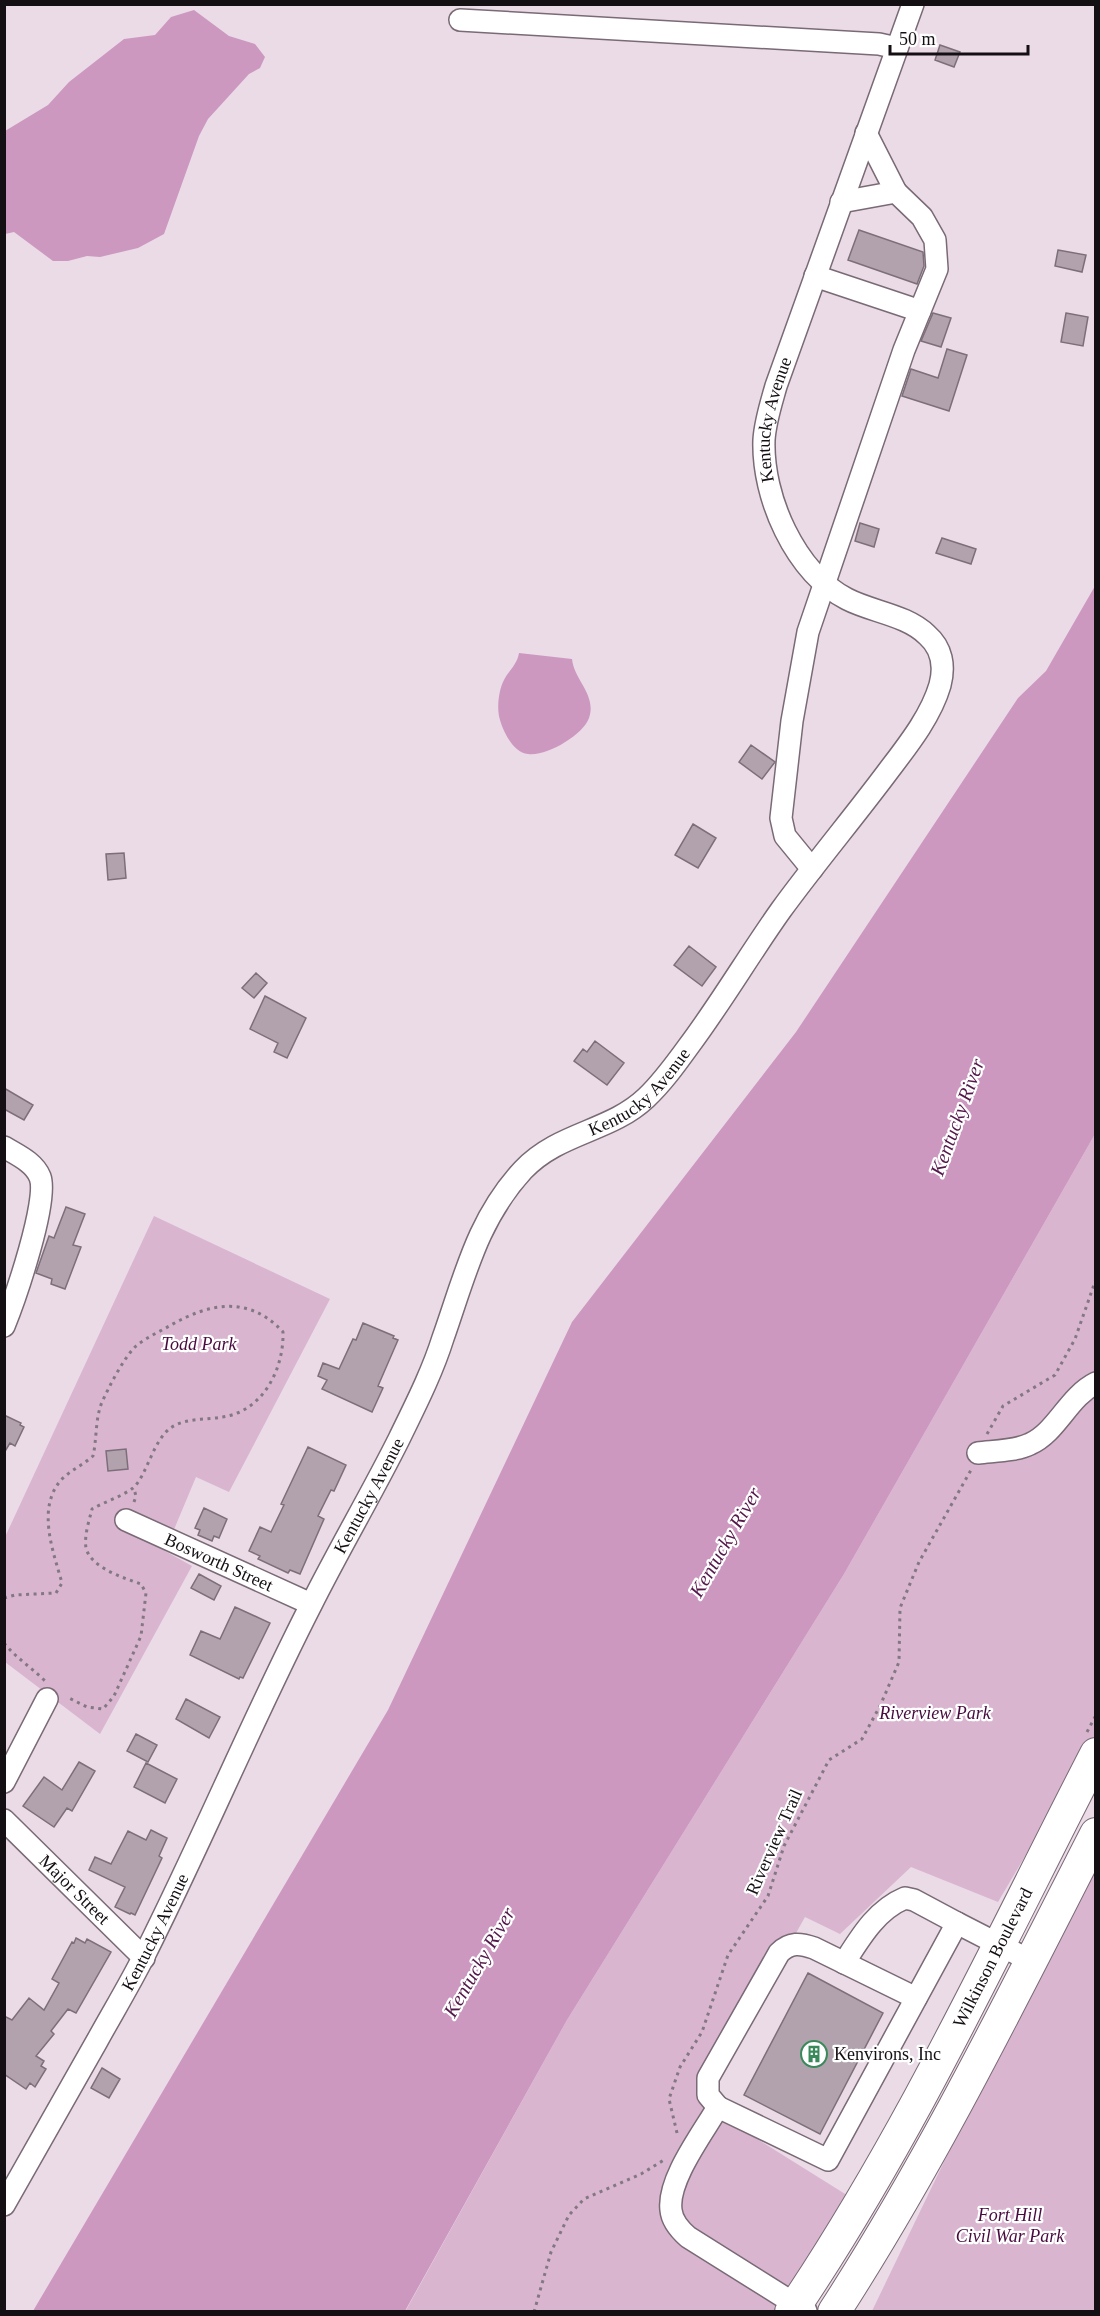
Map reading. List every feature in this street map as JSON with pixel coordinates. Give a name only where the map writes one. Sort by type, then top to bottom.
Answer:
[{"type":"highway","name":"Wilkinson Boulevard","points":[[798,2309],[903,2127],[1095,1754]]},
{"type":"highway","name":"Wilkinson Boulevard","points":[[834,2312],[932,2151],[1095,1834]]},
{"type":"street","name":"Kentucky Avenue","points":[[4,2205],[144,1958],[311,1604],[383,1472],[445,1335],[462,1278],[485,1222],[523,1170],[546,1151],[571,1137],[621,1117],[641,1103],[659,1085],[710,1017],[783,908],[915,733],[939,691],[943,671],[940,652],[930,636],[915,626],[842,597],[812,574],[800,557],[779,515],[765,465],[764,438],[768,412],[776,386],[913,4]]},
{"type":"street","points":[[460,20],[879,44],[897,48]]},
{"type":"street","points":[[812,869],[785,836],[781,818],[786,764],[806,643],[904,350],[937,269],[935,240],[922,217],[896,192],[866,133]]},
{"type":"street","points":[[842,202],[896,192]]},
{"type":"street","points":[[815,276],[920,311]]},
{"type":"street","points":[[4,1147],[27,1161],[40,1177],[42,1194],[37,1219],[4,1326]]},
{"type":"street","points":[[978,1453],[1029,1445],[1044,1435],[1066,1408],[1095,1383]]},
{"type":"street","name":"Bosworth Street","points":[[126,1520],[311,1604]]},
{"type":"street","points":[[4,1782],[51,1691]]},
{"type":"street","name":"Major Street","points":[[4,1820],[144,1958]]},
{"type":"street","points":[[844,1963],[869,1926],[884,1911],[905,1898],[914,1900],[1031,1961]]},
{"type":"street","points":[[916,1998],[804,1945],[793,1944],[779,1953],[708,2078],[708,2095],[718,2108],[828,2160],[957,1923]]},
{"type":"street","points":[[718,2108],[678,2176],[671,2200],[670,2210],[673,2219],[688,2237],[798,2309]]},
{"type":"path","name":"Riverview Trail","points":[[674,2140],[678,2131],[669,2099],[680,2067],[702,2032],[728,1955],[768,1896],[784,1846],[829,1760],[862,1739],[880,1706],[899,1662],[900,1608],[919,1562],[978,1453],[993,1420],[1003,1406],[1055,1375],[1075,1339],[1095,1279]]},
{"type":"path","points":[[4,1598],[15,1595],[56,1593],[62,1583],[50,1533],[48,1517],[50,1499],[63,1478],[93,1456],[103,1401],[133,1349],[167,1327],[209,1308],[227,1305],[240,1307],[273,1321],[283,1332],[284,1349],[279,1366],[262,1396],[250,1408],[238,1414],[194,1420],[173,1426],[164,1435],[134,1488],[92,1509],[86,1546],[91,1558],[126,1579],[141,1584],[146,1593],[141,1636],[114,1696],[103,1709],[87,1707],[51,1691],[27,1663],[15,1657],[4,1643]]},
{"type":"path","points":[[534,2312],[550,2252],[569,2215],[584,2199],[641,2174],[666,2158]]},
{"type":"green space","name":"Riverview Park","points":[[1095,1134],[1095,1737],[998,1902],[911,1867],[840,1934],[805,1917],[701,2104],[850,2197],[776,2311],[405,2312],[567,2020],[844,1574]]},
{"type":"green space","name":"Todd Park","points":[[154,1216],[330,1299],[229,1492],[196,1477],[165,1551],[192,1566],[100,1734],[5,1662],[5,1537]]},
{"type":"green space","name":"Fort Hill Civil War Park","points":[[1095,1849],[1095,2311],[872,2311]]},
{"type":"water","points":[[194,10],[229,36],[255,44],[265,57],[260,68],[249,74],[208,119],[199,136],[164,234],[138,248],[100,257],[87,256],[68,261],[53,261],[14,232],[5,234],[5,131],[48,105],[69,82],[124,39],[155,35],[171,17]]},
{"type":"water","name":"Kentucky River","points":[[1095,586],[1095,1134],[844,1574],[567,2020],[405,2311],[33,2311],[388,1710],[572,1322],[796,1032],[1018,698],[1046,671]]},
{"type":"water","points":[[519,653],[572,659],[590,702],[589,718],[572,738],[554,748],[536,754],[523,753],[513,745],[499,716],[498,703],[501,688],[506,676],[517,661]]},
{"type":"building","points":[[940,45],[960,52],[954,67],[935,60]]},
{"type":"building","points":[[859,230],[923,252],[924,266],[917,284],[848,260]]},
{"type":"building","points":[[1058,250],[1086,255],[1082,272],[1055,266]]},
{"type":"building","points":[[933,313],[951,318],[941,347],[921,341]]},
{"type":"building","points":[[1066,313],[1088,317],[1083,346],[1061,342]]},
{"type":"building","points":[[947,349],[967,355],[949,411],[902,396],[911,369],[938,378]]},
{"type":"building","points":[[860,523],[879,529],[874,547],[855,541]]},
{"type":"building","points":[[942,538],[976,549],[971,564],[936,553]]},
{"type":"building","points":[[751,745],[775,762],[762,779],[739,762]]},
{"type":"building","points":[[693,824],[716,838],[698,868],[675,855]]},
{"type":"building","points":[[124,853],[126,878],[108,880],[106,854]]},
{"type":"building","points":[[689,946],[716,967],[702,986],[674,965]]},
{"type":"building","points":[[256,973],[267,983],[254,998],[242,988]]},
{"type":"building","points":[[265,996],[306,1018],[287,1058],[274,1052],[278,1043],[250,1029]]},
{"type":"building","points":[[595,1041],[624,1063],[607,1085],[574,1061],[583,1049],[587,1052]]},
{"type":"building","points":[[4,1088],[33,1105],[24,1120],[4,1109]]},
{"type":"building","points":[[66,1207],[85,1214],[73,1245],[81,1247],[65,1289],[51,1284],[52,1279],[36,1273],[49,1236],[54,1238]]},
{"type":"building","points":[[363,1323],[394,1336],[393,1338],[398,1340],[378,1386],[383,1388],[372,1412],[322,1389],[327,1380],[318,1376],[323,1363],[339,1369]]},
{"type":"building","points":[[4,1415],[21,1423],[20,1425],[24,1427],[15,1446],[10,1443],[4,1453]]},
{"type":"building","points":[[308,1447],[346,1465],[334,1491],[331,1490],[318,1516],[324,1519],[300,1574],[290,1570],[288,1573],[258,1559],[260,1556],[249,1551],[260,1527],[271,1532],[284,1505],[281,1504]]},
{"type":"building","points":[[126,1449],[128,1469],[108,1471],[106,1451]]},
{"type":"building","points":[[204,1508],[227,1519],[219,1538],[214,1536],[212,1541],[198,1535],[200,1530],[195,1528]]},
{"type":"building","points":[[199,1574],[221,1586],[214,1600],[191,1588]]},
{"type":"building","points":[[235,1607],[270,1623],[243,1678],[239,1679],[190,1655],[201,1631],[220,1639]]},
{"type":"building","points":[[186,1699],[220,1717],[209,1738],[176,1719]]},
{"type":"building","points":[[136,1734],[157,1745],[148,1762],[127,1751]]},
{"type":"building","points":[[79,1762],[95,1771],[72,1811],[67,1808],[54,1827],[23,1806],[44,1777],[62,1790]]},
{"type":"building","points":[[146,1763],[177,1779],[165,1803],[134,1787]]},
{"type":"building","points":[[151,1830],[167,1838],[159,1856],[162,1858],[135,1915],[130,1914],[115,1907],[125,1887],[89,1870],[95,1857],[111,1864],[128,1831],[146,1840]]},
{"type":"building","points":[[76,1938],[85,1943],[87,1939],[111,1952],[76,2013],[68,2009],[51,2031],[54,2034],[36,2056],[44,2061],[41,2066],[46,2069],[35,2087],[30,2083],[26,2089],[4,2074],[4,2016],[12,2020],[29,1998],[44,2010],[59,1983],[52,1979]]},
{"type":"building","name":"Kenvirons, Inc","points":[[808,1973],[883,2013],[820,2134],[744,2095]]},
{"type":"building","points":[[102,2068],[120,2079],[109,2098],[91,2088]]},
{"type":"place","name":"Kenvirons, Inc","points":[[814,2054]]}]
